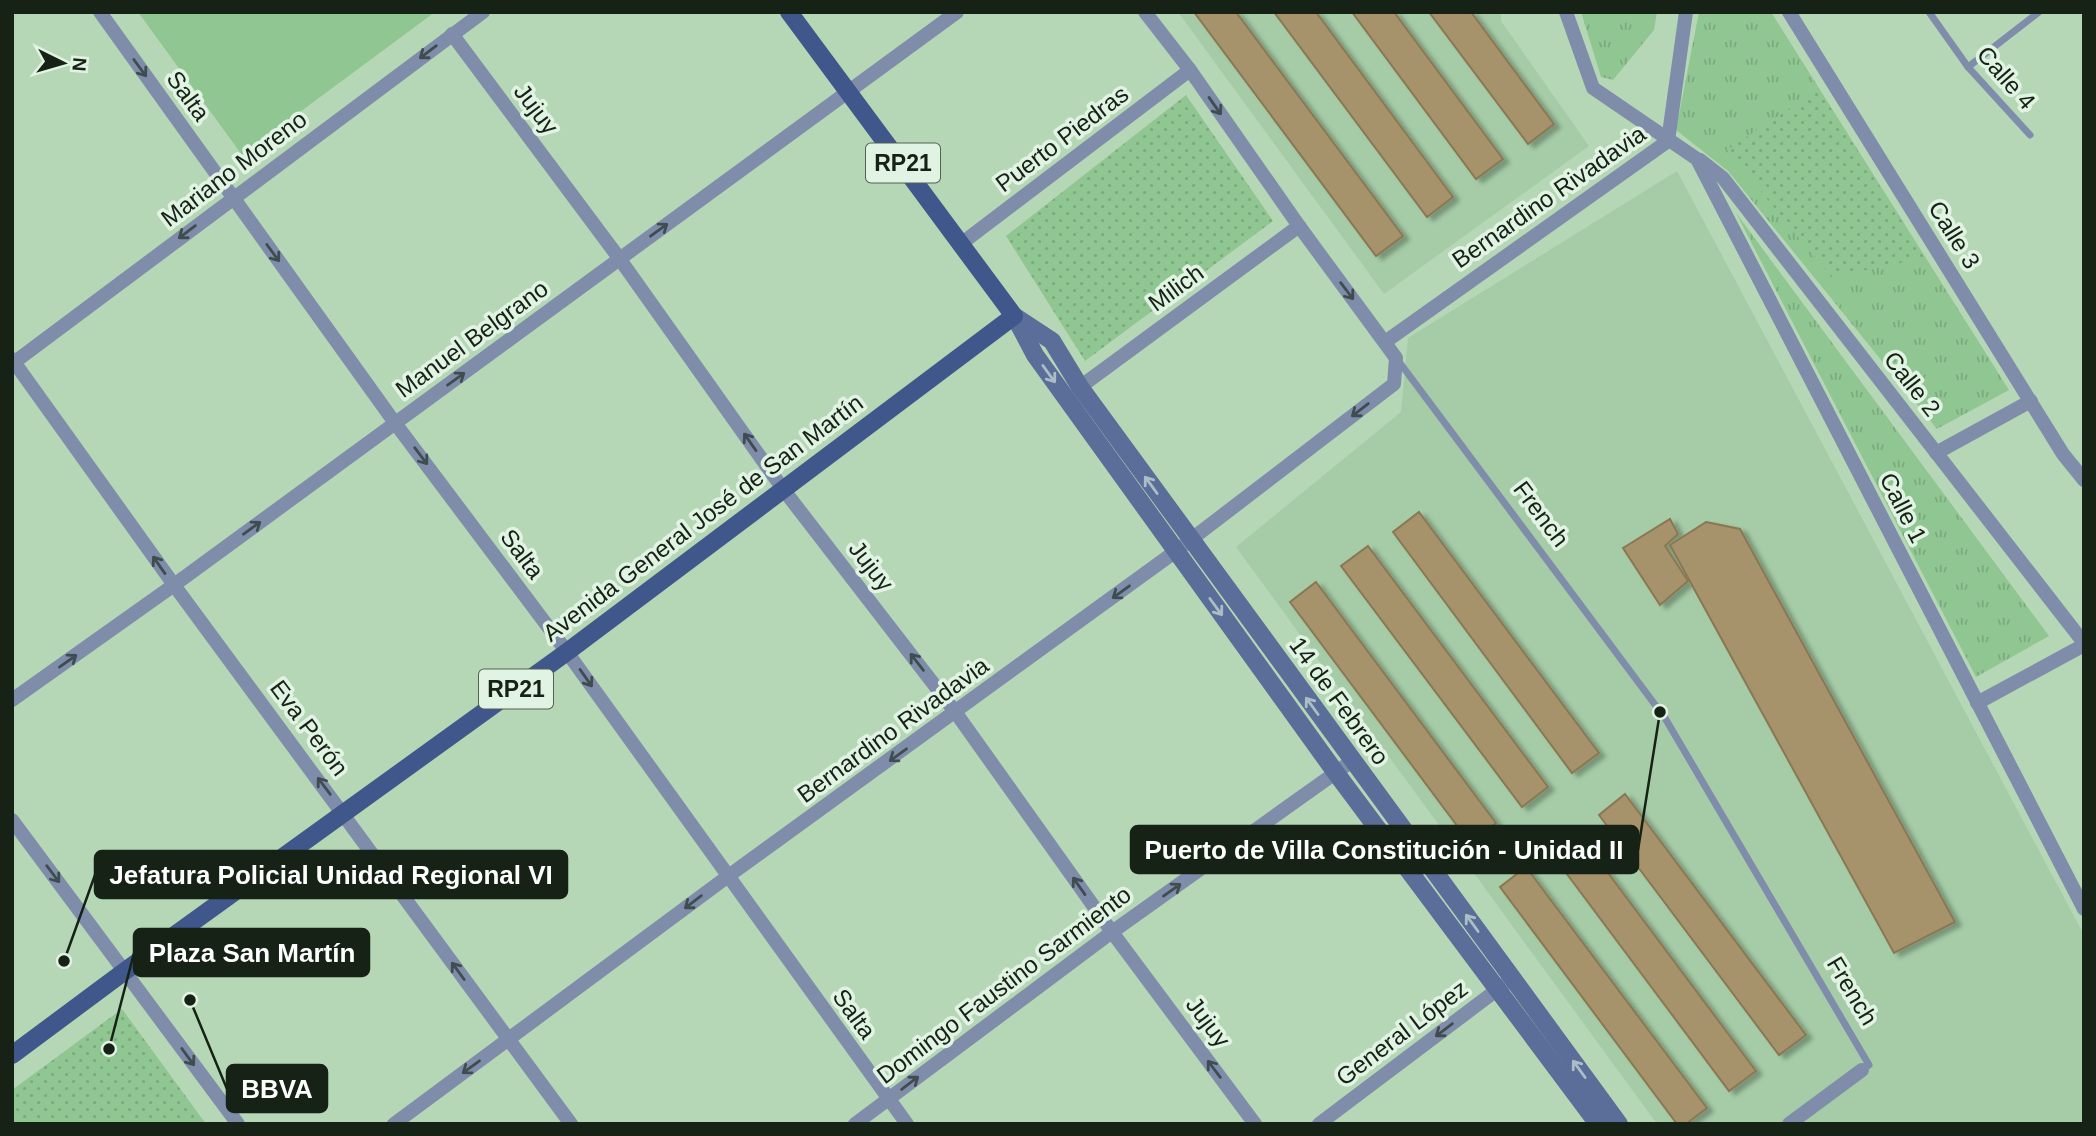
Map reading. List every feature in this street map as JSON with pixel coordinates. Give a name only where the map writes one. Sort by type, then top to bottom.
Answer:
[{"type":"main road","name":"14 de Febrero","points":[[789,12],[962,243],[1014,316],[1035,355],[1336,773],[1619,1124]]},
{"type":"main road","name":"14 de Febrero","points":[[1014,316],[1052,341],[1080,387],[1352,761],[1506,983],[1598,1124]]},
{"type":"main road","name":"Avenida General José de San Martín","points":[[12,1055],[567,652],[1014,316]]},
{"type":"street","name":"Salta","points":[[100,12],[907,1124]]},
{"type":"street","name":"Mariano Moreno","points":[[13,362],[483,12]]},
{"type":"street","name":"Manuel Belgrano","points":[[12,700],[174,585],[957,12]]},
{"type":"street","name":"French","points":[[1145,12],[1190,70],[1299,226],[1396,358]]},
{"type":"street","points":[[1566,12],[1593,88],[1697,159]]},
{"type":"street","name":"Bernardino Rivadavia","points":[[1385,342],[1668,141],[1686,12]]},
{"type":"street","name":"Calle 3","points":[[1788,12],[2063,454],[2084,480]]},
{"type":"street","name":"Jujuy","points":[[452,34],[619,258],[783,489],[956,713],[1112,932],[1255,1124]]},
{"type":"street","name":"Puerto Piedras","points":[[962,243],[1190,70]]},
{"type":"street","name":"Calle 2","points":[[1697,159],[1723,178],[2084,644]]},
{"type":"street","name":"Calle 1","points":[[1697,159],[2084,909]]},
{"type":"street","name":"Milich","points":[[1080,387],[1299,226]]},
{"type":"street","name":"Bernardino Rivadavia","points":[[394,1124],[727,877],[1191,540],[1394,384],[1396,358]]},
{"type":"street","name":"Eva Perón","points":[[13,362],[571,1124]]},
{"type":"street","points":[[1936,453],[2031,401]]},
{"type":"street","points":[[1977,703],[2084,644]]},
{"type":"street","name":"Domingo Faustino Sarmiento","points":[[855,1124],[1112,932],[1352,761]]},
{"type":"street","points":[[12,820],[238,1124]]},
{"type":"street","name":"General López","points":[[1320,1124],[1506,983]]},
{"type":"street","points":[[1789,1124],[1865,1067]]},
{"type":"lane","name":"Calle 4","points":[[1929,12],[1968,67],[2030,135]]},
{"type":"lane","points":[[1968,67],[2039,12]]},
{"type":"lane","name":"French","points":[[1396,358],[1665,718],[1865,1067]]},
{"type":"shaded area","points":[[1178,12],[1501,12],[1501,21],[1589,146],[1384,294]]},
{"type":"shaded area","points":[[1677,171],[2084,935],[2084,1124],[1657,1124],[1236,547],[1401,412],[1408,338]]},
{"type":"green space","points":[[138,12],[435,12],[242,155]]},
{"type":"green space","points":[[1581,12],[1657,12],[1654,30],[1613,80],[1601,77]]},
{"type":"green space","points":[[1699,12],[1771,12],[2009,390],[1937,429],[1728,171],[1676,130]]},
{"type":"green space","points":[[1819,89],[1925,258],[1831,277],[1727,150]]},
{"type":"green space","points":[[1186,95],[1273,221],[1085,361],[1006,236]]},
{"type":"green space","points":[[1736,213],[2049,636],[1976,677]]},
{"type":"green space","points":[[122,1009],[206,1124],[12,1124],[12,1090]]},
{"type":"building","points":[[1194,12],[1236,12],[1403,236],[1376,256]]},
{"type":"building","points":[[1274,12],[1316,12],[1453,197],[1427,217]]},
{"type":"building","points":[[1352,12],[1394,12],[1503,159],[1476,179]]},
{"type":"building","points":[[1429,12],[1471,12],[1554,124],[1528,144]]},
{"type":"building","points":[[1419,512],[1599,753],[1572,773],[1393,532]]},
{"type":"building","points":[[1670,519],[1678,534],[1665,546],[1688,581],[1660,605],[1623,548]]},
{"type":"building","points":[[1706,522],[1740,529],[1955,922],[1894,953],[1670,545]]},
{"type":"building","points":[[1368,546],[1548,787],[1522,807],[1341,566]]},
{"type":"building","points":[[1316,582],[1496,823],[1470,843],[1290,602]]},
{"type":"building","points":[[1625,794],[1806,1035],[1779,1055],[1599,815]]},
{"type":"building","points":[[1576,830],[1756,1071],[1729,1091],[1549,850]]},
{"type":"building","points":[[1526,867],[1707,1108],[1686,1124],[1677,1124],[1500,887]]},
{"type":"place","name":"Puerto de Villa Constitución - Unidad II","points":[[1660,712]]},
{"type":"place","name":"Jefatura Policial Unidad Regional VI","points":[[64,961]]},
{"type":"place","name":"BBVA","points":[[190,1000]]},
{"type":"place","name":"Plaza San Martín","points":[[109,1049]]}]
